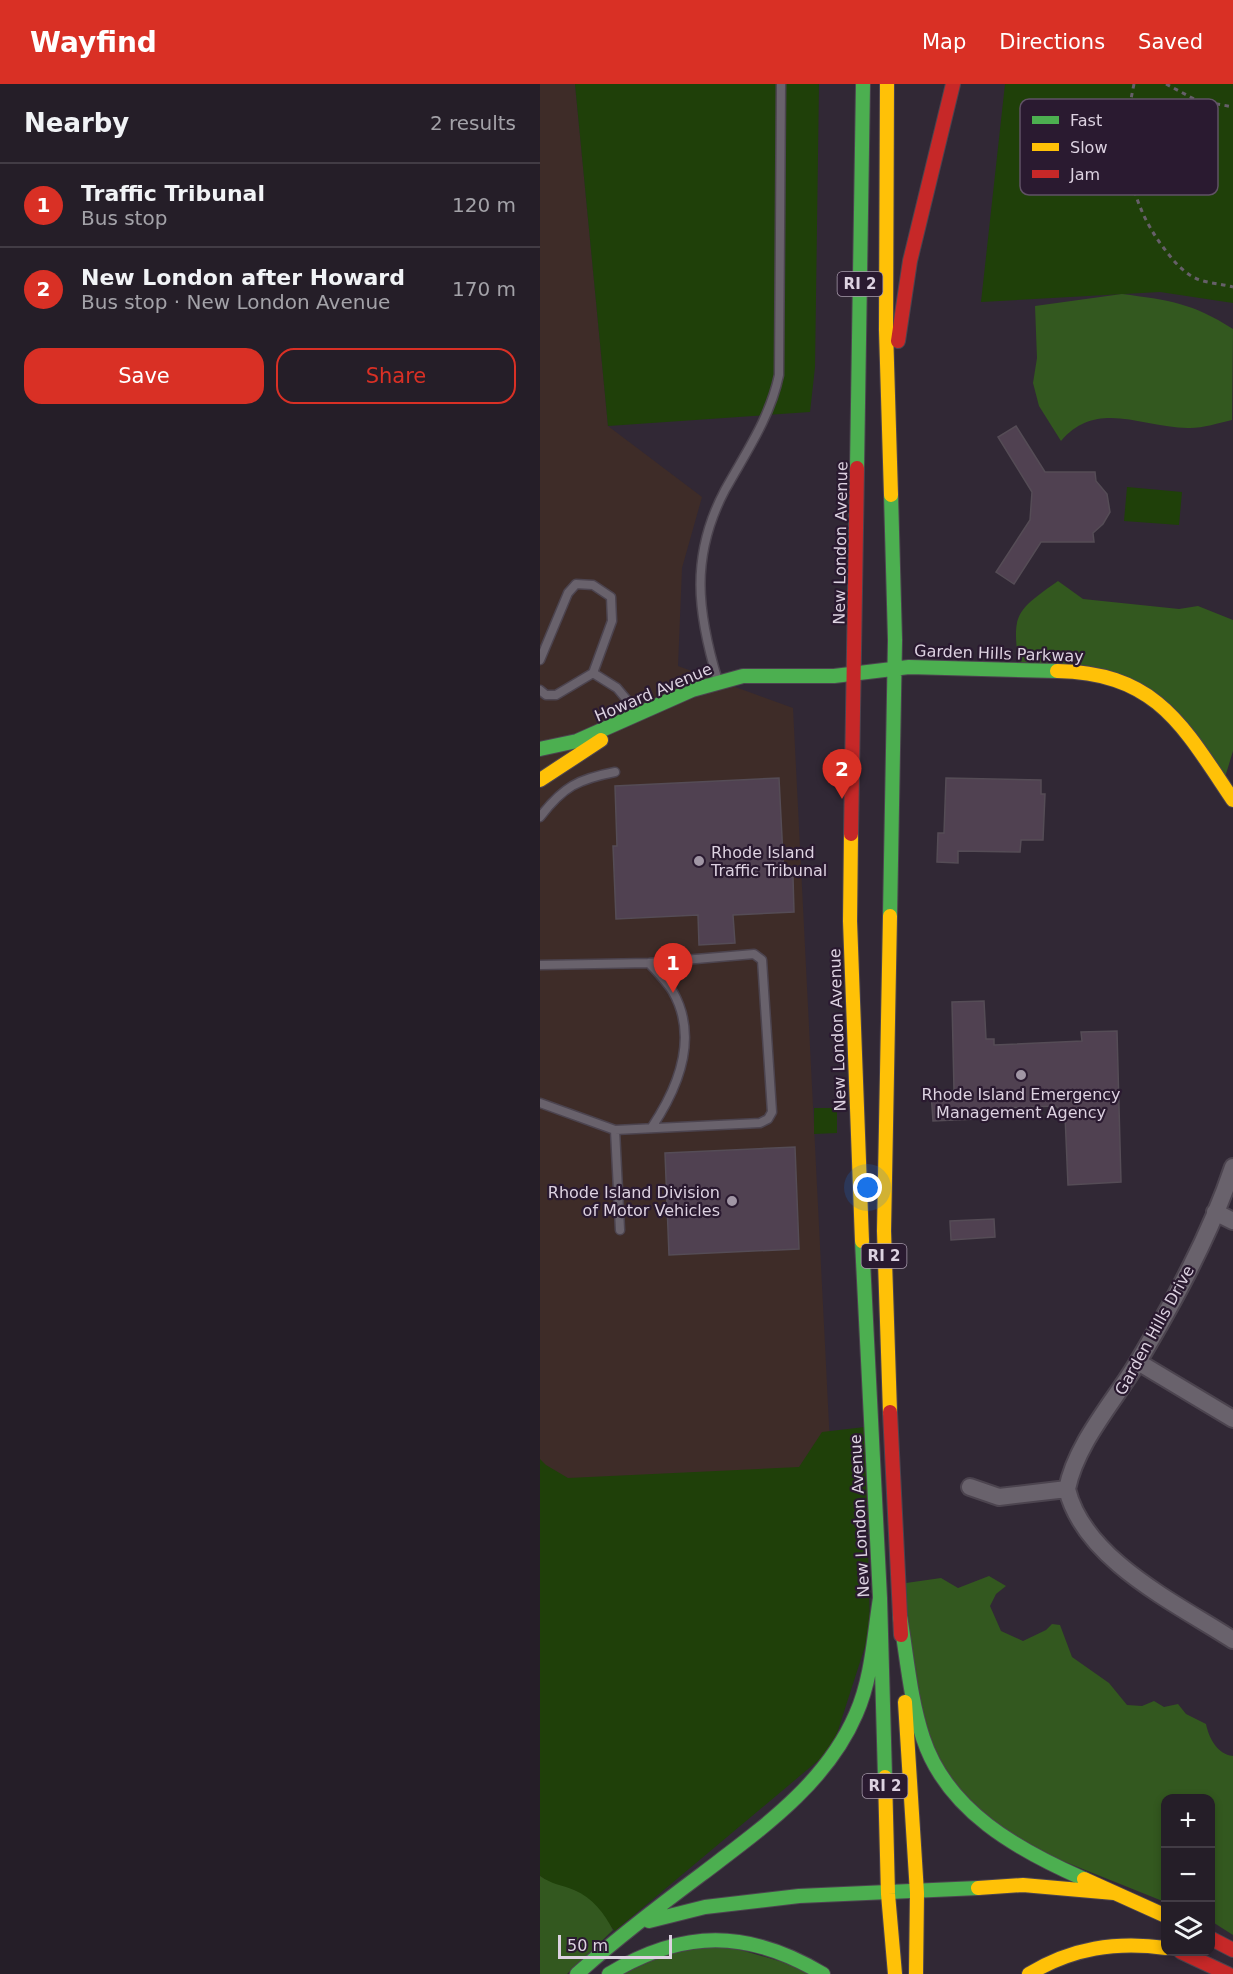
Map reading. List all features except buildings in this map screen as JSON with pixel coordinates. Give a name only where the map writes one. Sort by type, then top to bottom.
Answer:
[{"type":"main road","name":"New London Avenue","points":[[863,84],[850,933],[856,1120],[880,1598],[888,1893],[895,1974]]},
{"type":"main road","name":"RI 2","points":[[886,84],[887,412],[894,619],[884,1231],[888,1386],[917,1893],[916,1974]]},
{"type":"main road","points":[[887,412],[910,261],[953,84]]},
{"type":"main road","name":"Garden Hills Parkway","points":[[853,674],[893,668],[1061,670],[1114,679],[1152,698],[1175,717],[1233,800]]},
{"type":"main road","name":"Howard Avenue","points":[[540,749],[577,741],[718,681],[755,675],[853,674]]},
{"type":"main road","points":[[540,780],[557,768],[587,753],[623,722]]},
{"type":"main road","points":[[577,1974],[787,1808],[827,1765],[849,1729],[862,1696],[880,1598]]},
{"type":"main road","points":[[900,1617],[925,1740],[933,1762],[953,1793],[971,1814],[999,1835],[1114,1893],[1161,1914]]},
{"type":"main road","points":[[639,1923],[733,1903],[799,1896],[917,1893],[1023,1885],[1114,1893]]},
{"type":"main road","points":[[609,1974],[624,1963],[654,1949],[687,1941],[719,1938],[769,1946],[801,1960],[823,1974]]},
{"type":"main road","points":[[1215,1941],[1233,1950]]},
{"type":"main road","points":[[1029,1974],[1052,1961],[1091,1947],[1131,1944],[1161,1947]]},
{"type":"main road","points":[[1190,1956],[1228,1974]]},
{"type":"street","name":"Garden Hills Drive","points":[[1066,1489],[1079,1453],[1138,1362],[1194,1259],[1233,1167]]},
{"type":"street","points":[[1215,1212],[1233,1221]]},
{"type":"street","points":[[1138,1362],[1233,1419]]},
{"type":"street","points":[[970,1487],[999,1497],[1066,1489],[1070,1502],[1090,1534],[1124,1569],[1233,1640]]},
{"type":"lane","points":[[718,681],[703,625],[700,571],[710,524],[765,420],[779,375],[782,335],[782,84]]},
{"type":"lane","points":[[540,660],[568,593],[576,584],[593,585],[611,597],[612,621],[593,673],[556,695],[546,695],[540,690]]},
{"type":"lane","points":[[593,673],[617,688],[639,714]]},
{"type":"lane","points":[[540,817],[557,795],[583,778],[615,772]]},
{"type":"lane","points":[[540,965],[649,963],[754,954],[759,956],[762,960],[772,1112],[768,1119],[760,1123],[615,1130],[577,1119],[540,1103]]},
{"type":"lane","points":[[649,963],[673,993],[682,1021],[684,1046],[683,1066],[669,1102],[652,1127]]},
{"type":"lane","points":[[615,1130],[620,1230]]},
{"type":"path","points":[[1131,99],[1134,84]]},
{"type":"path","points":[[1166,84],[1194,99]]},
{"type":"path","points":[[1218,104],[1233,107]]},
{"type":"path","points":[[1135,195],[1141,213],[1175,263],[1197,279],[1233,287]]},
{"type":"shaded area","points":[[540,84],[575,84],[608,426],[702,497],[682,568],[678,666],[793,708],[837,1584],[540,1941]]},
{"type":"green space","points":[[575,84],[819,84],[815,367],[810,412],[608,426]]},
{"type":"green space","points":[[1005,84],[1233,84],[1233,303],[1160,292],[981,302]]},
{"type":"green space","points":[[1122,294],[1180,304],[1205,313],[1233,329],[1232,420],[1190,428],[1106,418],[1090,421],[1075,428],[1061,441],[1039,406],[1033,383],[1037,358],[1035,306]]},
{"type":"green space","points":[[1127,487],[1182,492],[1179,525],[1124,521]]},
{"type":"green space","points":[[1058,581],[1083,599],[1179,609],[1198,606],[1233,620],[1233,751],[1222,787],[1171,716],[1127,687],[1019,667],[1016,636],[1019,616],[1032,600]]},
{"type":"green space","points":[[814,1108],[837,1108],[837,1133],[814,1134]]},
{"type":"green space","points":[[865,1427],[870,1631],[832,1749],[615,1931],[576,1891],[551,1884],[540,1876],[540,1459],[568,1478],[799,1467],[822,1432]]},
{"type":"green space","points":[[989,1576],[1006,1586],[996,1594],[990,1606],[1001,1631],[1023,1641],[1046,1630],[1052,1624],[1060,1625],[1072,1657],[1109,1683],[1127,1705],[1142,1706],[1154,1701],[1164,1707],[1178,1704],[1186,1714],[1206,1724],[1209,1735],[1218,1749],[1233,1756],[1233,1935],[1215,1924],[1215,1794],[1161,1794],[1161,1900],[998,1835],[927,1755],[899,1584],[941,1578],[958,1588]]},
{"type":"green space","points":[[540,1876],[587,1897],[602,1912],[613,1930],[567,1974],[540,1974]]},
{"type":"green space","points":[[696,1937],[824,1974],[601,1974]]},
{"type":"traffic: fast","points":[[857,468],[863,84]]},
{"type":"traffic: fast","points":[[890,916],[895,640],[891,495]]},
{"type":"traffic: fast","points":[[540,749],[577,741],[692,690],[743,676],[834,676],[909,667],[1057,671]]},
{"type":"traffic: fast","points":[[862,1241],[880,1598],[885,1777]]},
{"type":"traffic: fast","points":[[577,1974],[638,1922],[769,1822],[810,1784],[828,1762],[856,1714],[866,1686],[880,1598]]},
{"type":"traffic: fast","points":[[900,1616],[912,1693],[923,1738],[934,1764],[949,1787],[967,1807],[1010,1841],[1084,1879]]},
{"type":"traffic: fast","points":[[649,1921],[705,1907],[799,1896],[978,1888]]},
{"type":"traffic: fast","points":[[609,1974],[636,1959],[663,1949],[689,1942],[716,1940],[742,1942],[768,1949],[795,1959],[823,1974]]},
{"type":"traffic: slow","points":[[887,84],[886,330],[891,495]]},
{"type":"traffic: slow","points":[[1057,671],[1091,674],[1120,682],[1143,693],[1164,708],[1182,727],[1233,800]]},
{"type":"traffic: slow","points":[[540,780],[601,740]]},
{"type":"traffic: slow","points":[[851,834],[850,921],[862,1241]]},
{"type":"traffic: slow","points":[[890,916],[884,1231],[890,1412]]},
{"type":"traffic: slow","points":[[905,1702],[917,1893],[916,1974]]},
{"type":"traffic: slow","points":[[885,1777],[888,1894],[895,1974]]},
{"type":"traffic: slow","points":[[1084,1879],[1161,1914]]},
{"type":"traffic: slow","points":[[978,1888],[1023,1885],[1114,1893]]},
{"type":"traffic: slow","points":[[1029,1974],[1062,1958],[1095,1949],[1130,1945],[1161,1947]]},
{"type":"traffic: jam","points":[[898,341],[910,261],[953,84]]},
{"type":"traffic: jam","points":[[851,834],[857,468]]},
{"type":"traffic: jam","points":[[890,1412],[901,1635]]},
{"type":"traffic: jam","points":[[1215,1941],[1233,1950]]},
{"type":"traffic: jam","points":[[1190,1956],[1228,1974]]},
{"type":"place","name":"New London after Howard","points":[[842,799]]},
{"type":"place","name":"Rhode Island Traffic Tribunal","points":[[699,861]]},
{"type":"place","name":"Traffic Tribunal","points":[[673,993]]},
{"type":"place","name":"Rhode Island Emergency Management Agency","points":[[1021,1075]]},
{"type":"place","name":"Rhode Island Division of Motor Vehicles","points":[[732,1201]]}]
